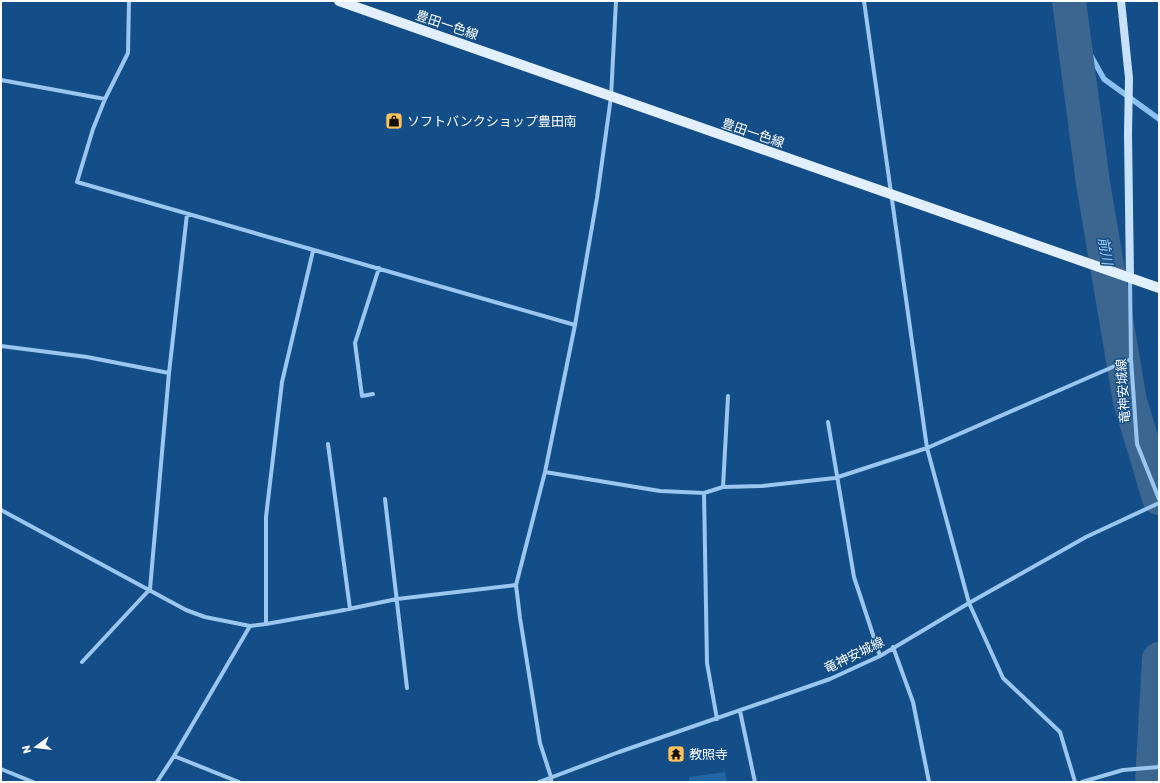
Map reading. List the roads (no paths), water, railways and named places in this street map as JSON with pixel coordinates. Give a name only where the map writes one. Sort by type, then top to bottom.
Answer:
[{"type":"main road","name":"豊田一色線","points":[[339,1],[1159,288]]},
{"type":"street","points":[[129,1],[128,53],[105,99],[93,129],[77,182],[575,325]]},
{"type":"street","points":[[551,782],[551,777],[540,743],[516,585],[544,472],[575,325],[597,198],[611,97],[616,1]]},
{"type":"street","points":[[864,1],[927,448],[969,602],[1003,678],[1060,732],[1075,782]]},
{"type":"street","points":[[1121,1],[1129,78],[1128,134],[1130,277]]},
{"type":"street","points":[[1,80],[105,99]]},
{"type":"street","points":[[82,662],[150,589],[169,373],[187,214]]},
{"type":"street","points":[[266,624],[266,517],[282,382],[313,251]]},
{"type":"street","points":[[373,394],[362,396],[355,343],[379,268]]},
{"type":"street","name":"竜神安城線","points":[[1130,277],[1130,359],[1137,444],[1159,499]]},
{"type":"street","points":[[1,346],[87,356],[169,373]]},
{"type":"street","points":[[544,472],[660,491],[704,493],[723,487],[762,486],[838,477],[927,448],[1130,359]]},
{"type":"street","points":[[723,487],[728,396]]},
{"type":"street","points":[[828,422],[854,577],[880,656]]},
{"type":"street","points":[[328,444],[350,608]]},
{"type":"street","points":[[704,493],[707,663],[717,719]]},
{"type":"street","points":[[385,499],[407,688]]},
{"type":"street","name":"竜神安城線","points":[[539,782],[830,679],[880,656],[969,602],[1086,537],[1159,504]]},
{"type":"street","points":[[1,510],[150,589],[186,610],[205,618],[250,626],[397,599],[516,585]]},
{"type":"street","points":[[157,782],[174,756],[250,626]]},
{"type":"street","points":[[893,647],[913,702],[929,782]]},
{"type":"street","points":[[740,711],[755,782]]},
{"type":"street","points":[[174,756],[239,782]]},
{"type":"street","points":[[1082,782],[1122,770],[1159,767]]},
{"type":"street","points":[[1,769],[33,782]]},
{"type":"waterway","points":[[1060,1],[1104,79],[1159,119]]},
{"type":"waterway","name":"前川","points":[[1069,1],[1093,183],[1130,401],[1159,498]]},
{"type":"waterway","name":"前川","points":[[1152,782],[1159,659]]},
{"type":"place","name":"ソフトバンクショップ豊田南","points":[[394,121]]},
{"type":"place","name":"教照寺","points":[[676,754]]}]
